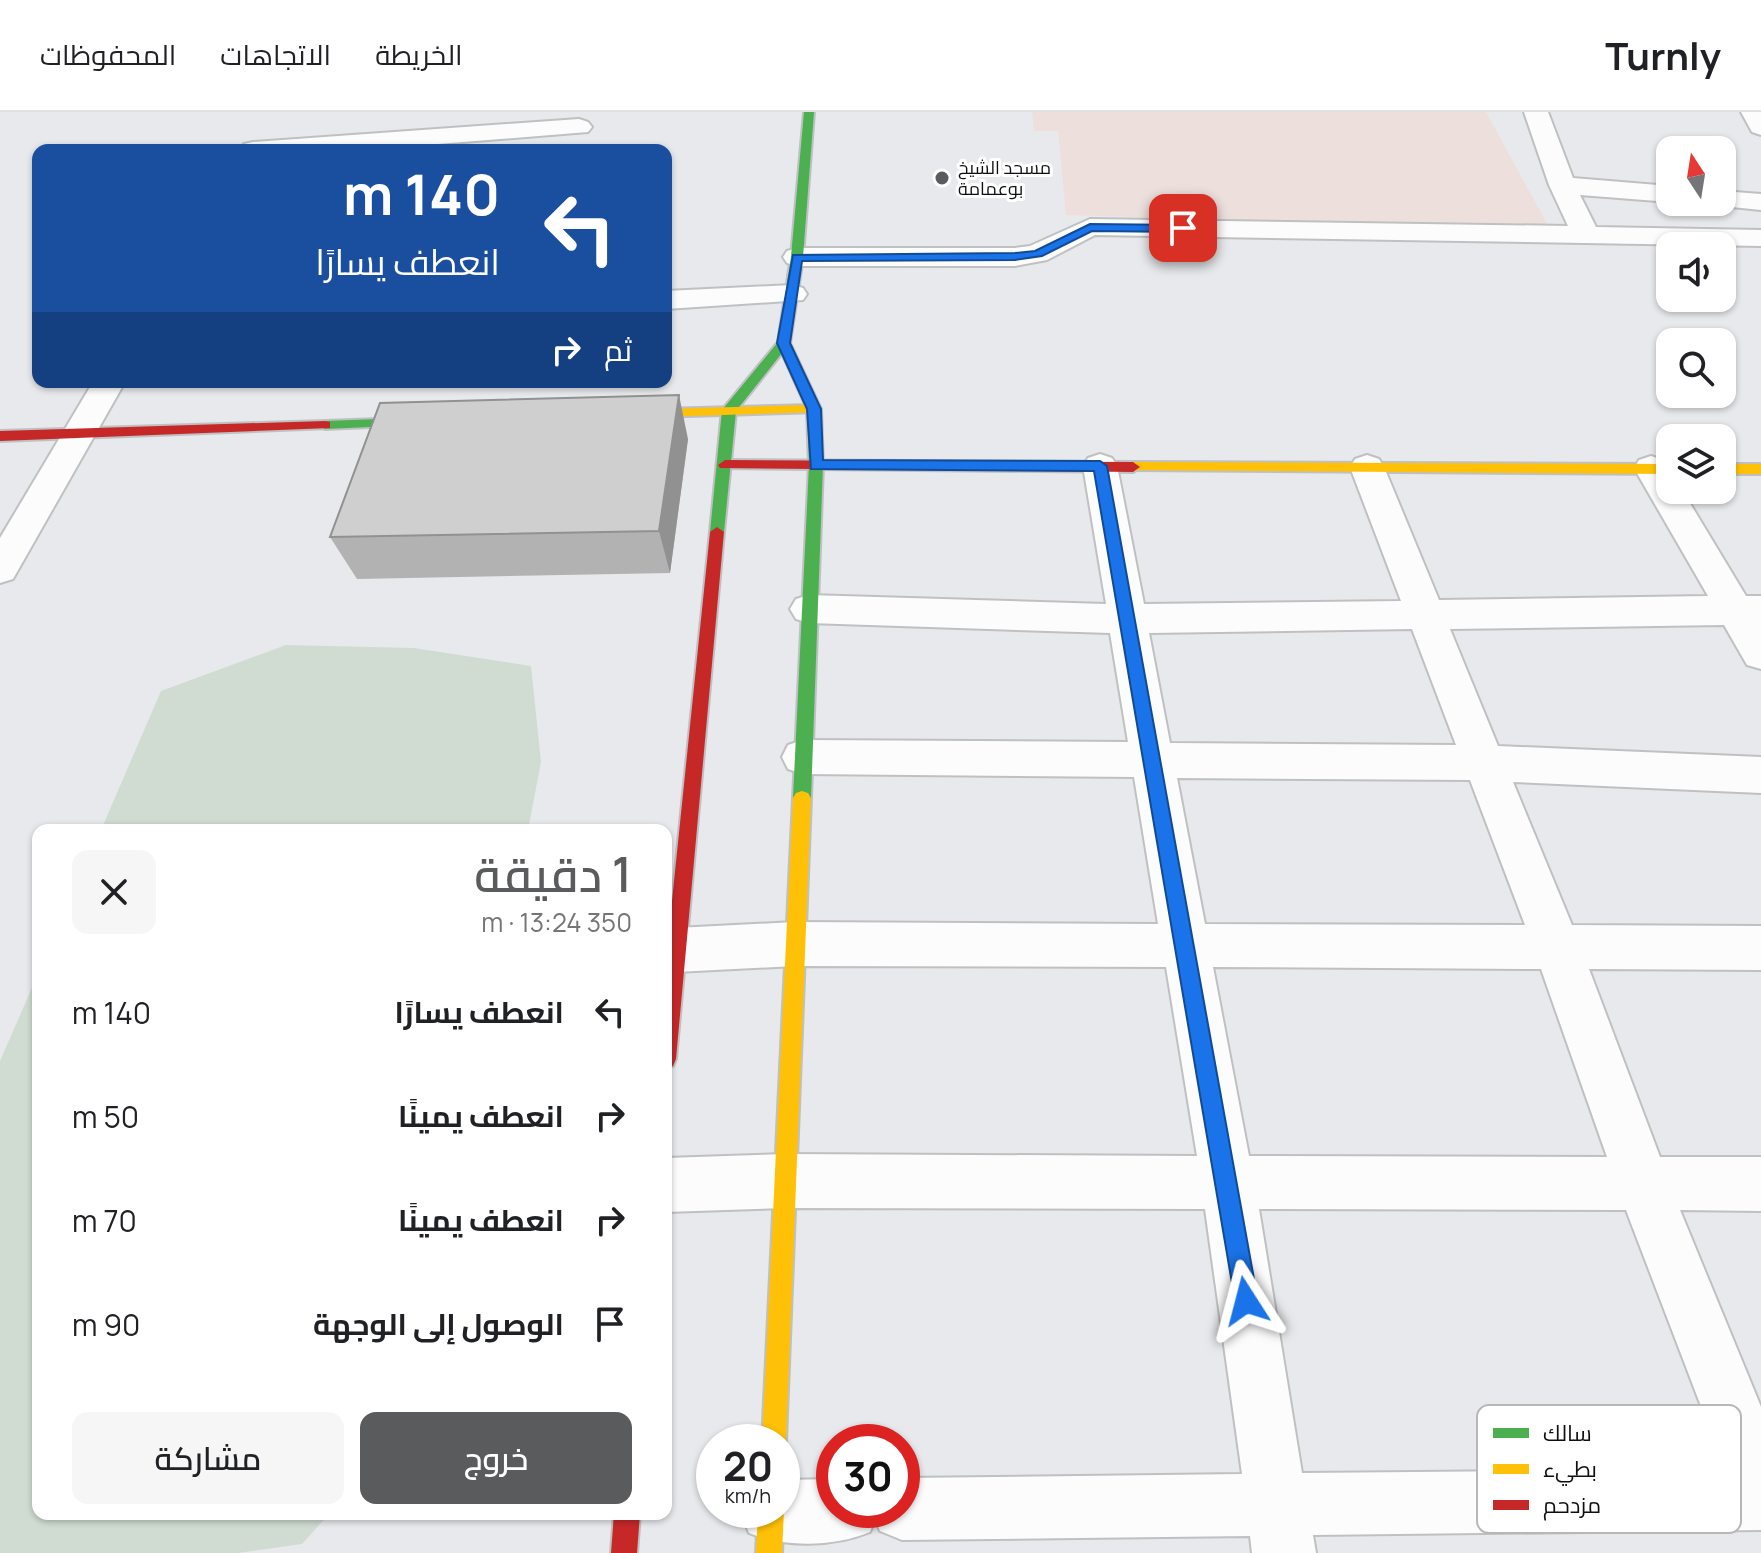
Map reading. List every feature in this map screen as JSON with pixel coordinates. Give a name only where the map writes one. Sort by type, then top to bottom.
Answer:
[{"type":"street","points":[[672,994],[729,410],[784,343],[797,257],[809,112]]},
{"type":"street","points":[[1536,112],[1562,185],[1585,233]]},
{"type":"street","points":[[1753,112],[1761,127]]},
{"type":"street","points":[[351,144],[579,130]]},
{"type":"street","points":[[1562,185],[1656,193]]},
{"type":"street","points":[[1736,200],[1761,202]]},
{"type":"street","points":[[797,257],[1015,257],[1037,254],[1090,227],[1761,238]]},
{"type":"street","points":[[672,300],[792,294]]},
{"type":"street","points":[[775,1424],[816,465],[814,409],[784,343]]},
{"type":"street","points":[[4,554],[105,388]]},
{"type":"street","points":[[602,415],[814,409]]},
{"type":"street","points":[[0,436],[458,420]]},
{"type":"street","points":[[725,465],[1656,468]]},
{"type":"street","points":[[1100,466],[1228,1184],[1282,1529]]},
{"type":"street","points":[[1367,467],[1557,947],[1643,1184],[1731,1405]]},
{"type":"street","points":[[1736,469],[1761,469]]},
{"type":"street","points":[[1682,504],[1748,610],[1761,654]]},
{"type":"street","points":[[809,609],[1127,619],[1748,610]]},
{"type":"street","points":[[803,757],[1484,763],[1761,775]]},
{"type":"street","points":[[676,950],[795,944],[1761,948]]},
{"type":"street","points":[[672,1185],[785,1181],[1761,1184]]},
{"type":"street","points":[[1741,1431],[1761,1482]]},
{"type":"street","points":[[1741,1500],[1761,1499]]},
{"type":"street","points":[[920,1510],[1282,1529],[1477,1517]]},
{"type":"street","points":[[624,1553],[627,1520]]},
{"type":"street","points":[[769,1553],[770,1528]]},
{"type":"shaded area","points":[[1032,112],[1486,112],[1550,229],[1066,215],[1058,131],[1034,131]]},
{"type":"shaded area","points":[[286,645],[414,648],[531,666],[541,762],[529,824],[104,824],[161,691]]},
{"type":"shaded area","points":[[32,988],[32,1520],[324,1520],[302,1544],[238,1553],[0,1553],[0,1061]]},
{"type":"building","points":[[679,395],[659,531],[330,537],[380,403]]},
{"type":"traffic: fast","points":[[717,532],[729,410],[784,343],[797,257],[809,112]]},
{"type":"traffic: fast","points":[[784,343],[814,409],[816,465],[802,798]]},
{"type":"traffic: fast","points":[[325,425],[432,421]]},
{"type":"traffic: slow","points":[[621,414],[814,409]]},
{"type":"traffic: slow","points":[[1133,467],[1656,469]]},
{"type":"traffic: slow","points":[[1736,469],[1761,469]]},
{"type":"traffic: slow","points":[[775,1424],[802,798]]},
{"type":"traffic: slow","points":[[769,1553],[770,1528]]},
{"type":"traffic: jam","points":[[0,436],[325,425]]},
{"type":"traffic: jam","points":[[725,465],[1133,467]]},
{"type":"traffic: jam","points":[[672,997],[717,532]]},
{"type":"traffic: jam","points":[[624,1553],[627,1520]]},
{"type":"place","name":"مسجد الشيخ بوعمامة","points":[[942,178]]},
{"type":"route","points":[[1183,228],[1090,227],[1037,254],[1015,257],[797,257],[784,343],[814,409],[816,465],[1100,466],[1228,1184],[1246,1301]]}]
